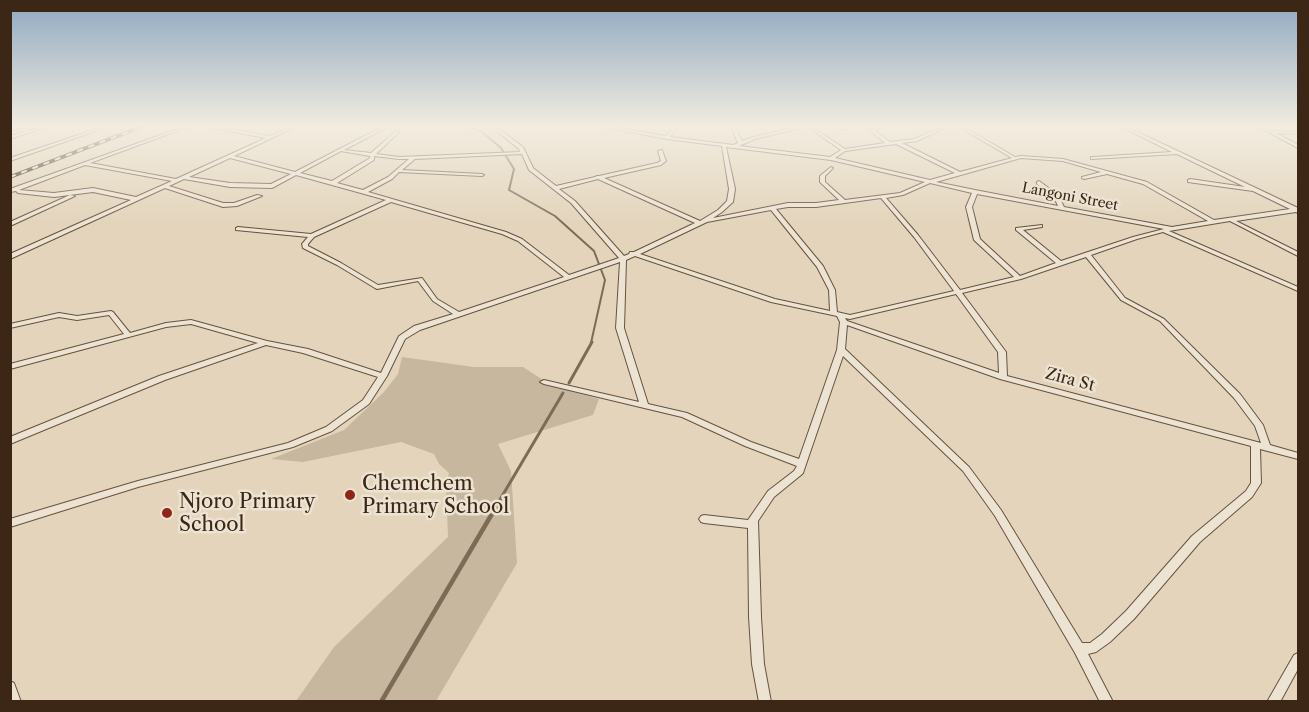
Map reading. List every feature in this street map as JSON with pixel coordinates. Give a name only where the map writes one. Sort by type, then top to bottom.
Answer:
[{"type":"street","points":[[12,191],[95,160]]},
{"type":"street","points":[[10,257],[219,160]]},
{"type":"street","points":[[244,160],[333,183],[513,236],[567,276]]},
{"type":"street","points":[[182,177],[219,184],[267,187],[325,160]]},
{"type":"street","points":[[333,183],[370,160]]},
{"type":"street","points":[[363,192],[399,171],[411,160]]},
{"type":"street","points":[[526,160],[531,170],[573,202],[623,259],[620,328],[644,405]]},
{"type":"street","points":[[555,188],[662,163],[663,160]]},
{"type":"street","points":[[10,523],[313,436],[358,409],[383,376],[402,338],[417,328],[456,313],[623,259],[702,222],[730,202],[732,189],[727,160]]},
{"type":"street","name":"Langoni Street","points":[[836,160],[975,192],[1173,228]]},
{"type":"street","points":[[932,160],[960,174]]},
{"type":"street","points":[[597,177],[671,213],[702,222],[772,208],[843,201],[914,190],[929,182],[1003,160]]},
{"type":"street","points":[[1064,160],[1145,183],[1215,223]]},
{"type":"street","points":[[1195,160],[1298,210]]},
{"type":"street","points":[[85,164],[175,180]]},
{"type":"street","points":[[831,168],[822,176],[823,182],[843,201]]},
{"type":"street","points":[[399,171],[482,175]]},
{"type":"street","points":[[1084,178],[1109,172]]},
{"type":"street","points":[[1190,181],[1257,190]]},
{"type":"street","points":[[1039,183],[1056,196],[1062,208]]},
{"type":"street","points":[[164,186],[223,205],[235,205],[259,196]]},
{"type":"street","points":[[12,191],[48,195],[93,190],[137,199]]},
{"type":"street","points":[[975,192],[969,207],[976,240],[1019,278]]},
{"type":"street","points":[[10,224],[78,193]]},
{"type":"street","points":[[882,196],[916,236],[1002,352],[1003,376]]},
{"type":"street","points":[[390,200],[312,236],[305,244],[305,248],[339,264],[377,287],[420,279],[435,300],[456,313]]},
{"type":"street","points":[[765,702],[755,629],[752,524],[771,494],[798,473],[841,350],[839,317],[832,290],[820,266],[772,208]]},
{"type":"street","points":[[632,253],[773,301],[839,317],[866,315],[1019,278],[1173,228],[1298,210]]},
{"type":"street","points":[[1233,221],[1299,254]]},
{"type":"street","points":[[1040,226],[1018,229],[1060,264]]},
{"type":"street","points":[[238,229],[312,236]]},
{"type":"street","points":[[1164,231],[1298,288]]},
{"type":"street","points":[[1079,649],[1092,648],[1106,638],[1130,615],[1196,538],[1249,494],[1256,483],[1260,445],[1259,424],[1237,396],[1162,320],[1123,299],[1087,255]]},
{"type":"street","points":[[10,326],[58,315],[77,318],[111,313],[129,336]]},
{"type":"street","name":"Zira St","points":[[839,317],[1003,376],[1299,456]]},
{"type":"street","points":[[10,367],[191,321],[266,343],[305,351],[383,376]]},
{"type":"street","points":[[10,441],[162,378],[266,343]]},
{"type":"street","points":[[841,350],[966,469],[998,513],[1079,649],[1107,702]]},
{"type":"street","points":[[544,382],[705,422],[748,444],[802,464]]},
{"type":"street","points":[[704,519],[752,524]]},
{"type":"street","points":[[1273,702],[1299,659]]},
{"type":"street","points":[[10,687],[15,702]]},
{"type":"shaded area","points":[[402,357],[474,367],[523,367],[551,385],[599,399],[593,415],[498,444],[511,471],[517,563],[436,701],[296,701],[334,647],[448,537],[446,482],[449,473],[439,464],[434,454],[401,442],[303,462],[271,459],[344,430],[384,392],[398,374]]},
{"type":"waterway","points":[[509,160],[514,169],[509,190],[555,216],[594,251],[605,280],[591,343]]},
{"type":"waterway","points":[[569,383],[592,342]]},
{"type":"waterway","points":[[498,503],[563,393]]},
{"type":"waterway","points":[[381,702],[499,502]]},
{"type":"railway","points":[[10,177],[54,160]]},
{"type":"place","name":"Chemchem Primary School","points":[[350,495]]},
{"type":"place","name":"Njoro Primary School","points":[[167,513]]}]
